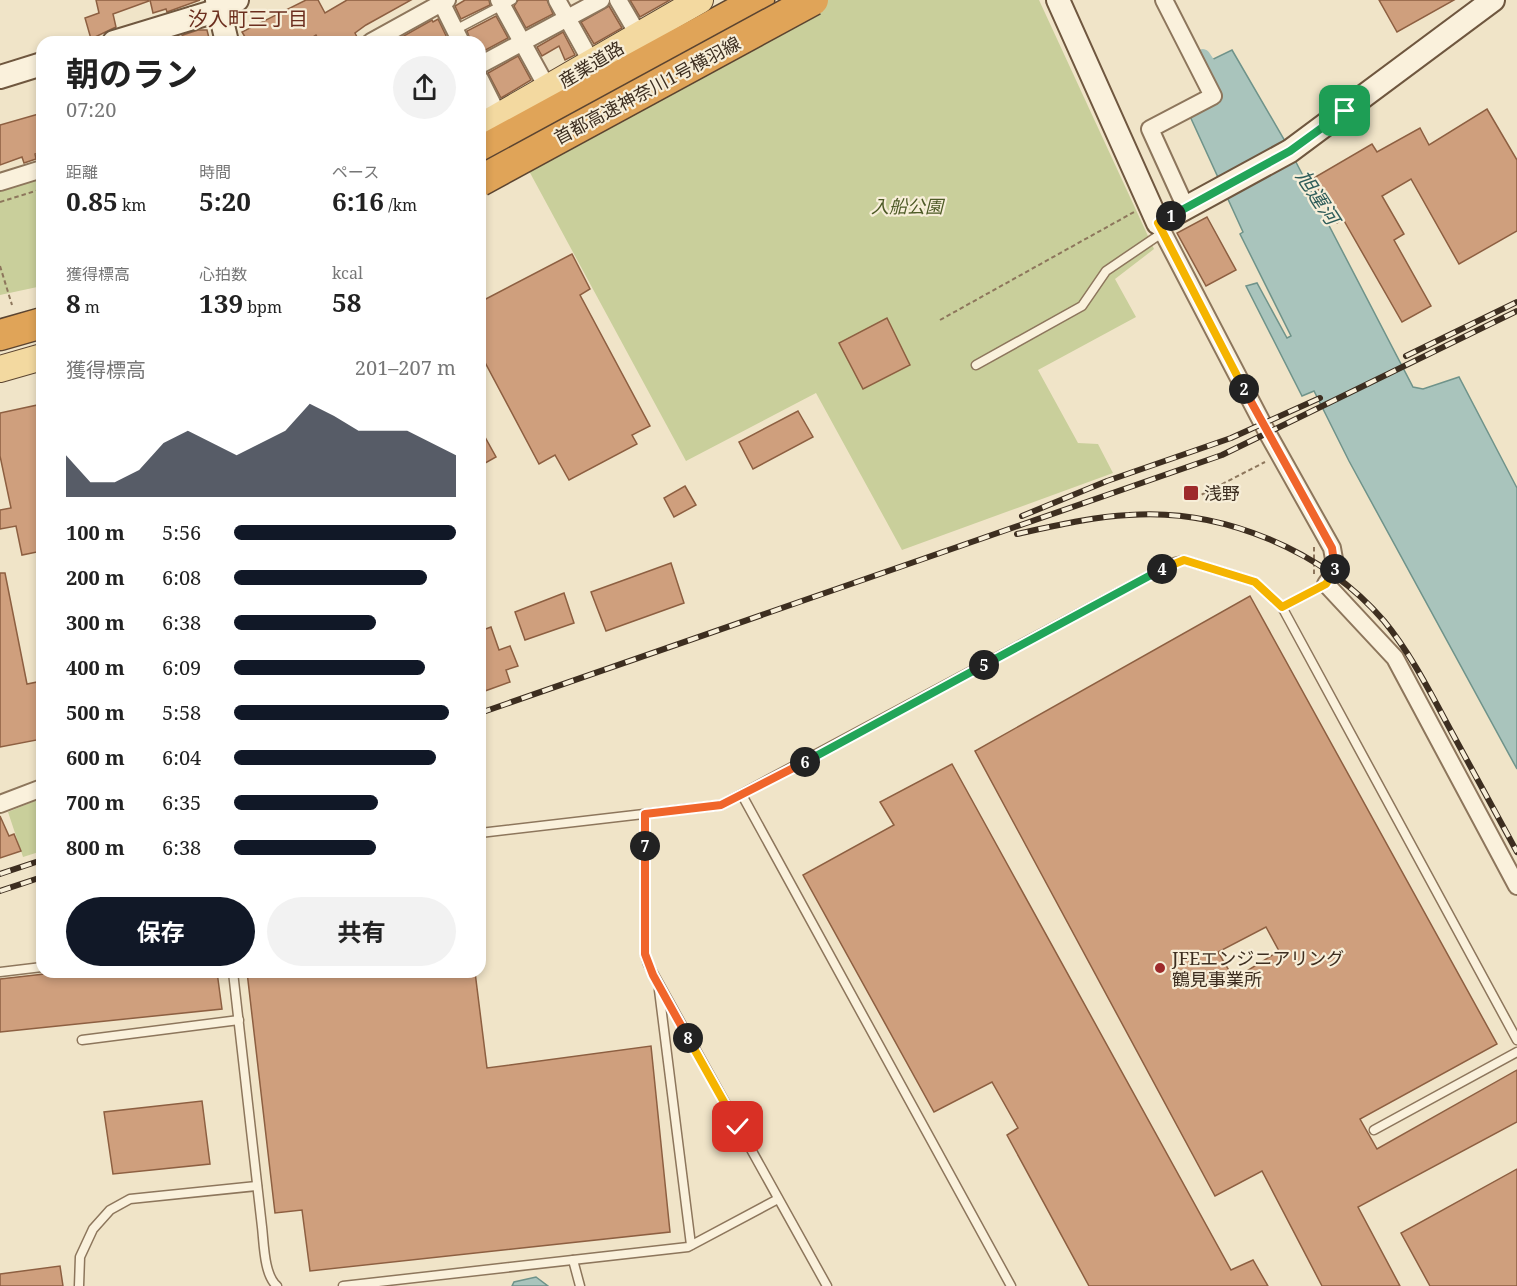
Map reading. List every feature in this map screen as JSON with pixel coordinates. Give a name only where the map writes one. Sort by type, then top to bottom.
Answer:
[{"type":"highway","points":[[486,127],[728,0]]},
{"type":"highway","points":[[486,163],[759,0]]},
{"type":"highway","points":[[486,149],[787,0]]},
{"type":"highway","name":"首都高速神奈川1号横羽線","points":[[486,180],[812,0]]},
{"type":"highway","points":[[0,335],[36,325]]},
{"type":"highway","points":[[0,353],[36,343]]},
{"type":"main road","name":"産業道路","points":[[486,127],[697,1]]},
{"type":"main road","points":[[6,313],[36,310]]},
{"type":"main road","points":[[0,369],[36,359]]},
{"type":"street","points":[[557,0],[592,63]]},
{"type":"street","points":[[486,62],[601,0]]},
{"type":"street","points":[[618,0],[639,36]]},
{"type":"street","points":[[1058,0],[1109,99],[1153,222],[1332,548],[1336,570],[1326,584],[1395,658],[1517,886]]},
{"type":"street","points":[[1164,0],[1213,96],[1150,129],[1186,208]]},
{"type":"street","points":[[1153,222],[1186,208],[1290,151],[1493,0]]},
{"type":"street","points":[[384,36],[443,1],[458,36]]},
{"type":"street","points":[[505,2],[548,89]]},
{"type":"street","points":[[131,36],[224,3],[227,36]]},
{"type":"street","points":[[0,77],[36,66]]},
{"type":"street","points":[[0,182],[36,171]]},
{"type":"street","points":[[0,804],[36,790]]},
{"type":"lane","points":[[458,36],[505,2]]},
{"type":"lane","points":[[976,365],[1082,306],[1106,271],[1153,222]]},
{"type":"lane","points":[[486,832],[721,805],[1175,562],[1184,560],[1255,582],[1282,607],[1517,1041]]},
{"type":"lane","points":[[1282,607],[1326,584]]},
{"type":"lane","points":[[742,795],[1011,1286]]},
{"type":"lane","points":[[645,814],[645,954],[658,984],[827,1286]]},
{"type":"lane","points":[[0,972],[36,968]]},
{"type":"lane","points":[[234,978],[267,1262],[273,1283],[277,1286]]},
{"type":"lane","points":[[658,984],[691,1245]]},
{"type":"lane","points":[[82,1040],[239,1020]]},
{"type":"lane","points":[[1374,1130],[1517,1052]]},
{"type":"lane","points":[[79,1286],[80,1257],[93,1229],[110,1210],[130,1199],[257,1186]]},
{"type":"lane","points":[[343,1286],[691,1245],[778,1199]]},
{"type":"lane","points":[[573,1260],[580,1286]]},
{"type":"path","points":[[0,202],[36,191]]},
{"type":"path","points":[[940,320],[1153,222]]},
{"type":"path","points":[[0,266],[6,313]]},
{"type":"path","points":[[1195,498],[1265,462]]},
{"type":"green space","name":"入船公園","points":[[792,0],[1039,0],[1154,249],[1115,279],[1136,317],[1038,370],[1078,443],[1098,444],[1113,473],[902,550],[816,393],[686,461],[522,158]]},
{"type":"green space","points":[[36,180],[36,287],[0,295],[0,190]]},
{"type":"green space","points":[[36,800],[36,853],[23,857],[8,812]]},
{"type":"water","points":[[1232,50],[1285,141],[1413,387],[1423,389],[1459,377],[1517,488],[1517,769],[1349,461],[1314,391],[1302,396],[1246,286],[1257,283],[1287,338],[1291,336],[1240,234],[1243,232],[1189,114],[1221,98],[1205,63]]},
{"type":"water","points":[[536,1277],[548,1286],[512,1286],[514,1282]]},
{"type":"building","points":[[96,0],[149,0],[113,14],[116,27],[97,36],[90,36],[85,18],[99,13]]},
{"type":"building","points":[[150,0],[200,0],[167,12],[166,9],[153,13]]},
{"type":"building","points":[[306,0],[318,0],[325,13],[347,0],[411,0],[366,25],[355,33],[356,36],[244,36],[242,32]]},
{"type":"building","points":[[465,0],[489,0],[490,5],[461,19],[455,6]]},
{"type":"building","points":[[518,0],[547,0],[553,14],[526,28],[514,6]]},
{"type":"building","points":[[630,0],[670,0],[640,17]]},
{"type":"building","points":[[1379,0],[1454,0],[1397,32]]},
{"type":"building","points":[[609,6],[622,28],[594,44],[581,22]]},
{"type":"building","points":[[496,16],[508,38],[486,50],[486,36],[469,36],[467,31]]},
{"type":"building","points":[[438,19],[446,36],[404,36],[432,20],[433,22]]},
{"type":"building","points":[[198,30],[207,30],[208,36],[182,36]]},
{"type":"building","points":[[563,32],[575,55],[565,60],[559,46],[542,56],[537,47]]},
{"type":"building","points":[[518,56],[531,80],[501,98],[488,73]]},
{"type":"building","points":[[1487,109],[1517,160],[1517,231],[1459,264],[1411,179],[1382,196],[1404,234],[1394,240],[1431,306],[1402,322],[1343,219],[1337,223],[1312,179],[1372,144],[1377,152],[1420,128],[1429,145]]},
{"type":"building","points":[[36,115],[36,159],[24,163],[22,157],[0,165],[0,125]]},
{"type":"building","points":[[1207,217],[1236,270],[1206,286],[1177,233]]},
{"type":"building","points":[[572,254],[590,289],[580,295],[650,426],[632,435],[637,444],[569,480],[555,455],[539,464],[486,364],[486,299]]},
{"type":"building","points":[[887,318],[910,365],[863,389],[839,343]]},
{"type":"building","points":[[36,405],[36,552],[22,555],[16,526],[0,529],[0,510],[11,508],[0,456],[0,413]]},
{"type":"building","points":[[798,411],[813,437],[753,469],[739,442]]},
{"type":"building","points":[[486,439],[496,457],[486,463]]},
{"type":"building","points":[[685,486],[696,505],[674,517],[664,498]]},
{"type":"building","points":[[671,563],[684,603],[606,631],[591,592]]},
{"type":"building","points":[[0,573],[5,573],[27,684],[36,682],[36,740],[0,747]]},
{"type":"building","points":[[564,593],[574,623],[525,640],[515,612]]},
{"type":"building","points":[[1250,596],[1497,1044],[1360,1119],[1377,1149],[1517,1070],[1517,1122],[1358,1207],[1400,1286],[1322,1286],[1262,1171],[1215,1196],[975,751]],"holes":[[[1266,927],[1279,951],[1234,979],[1218,952]]]},
{"type":"building","points":[[491,627],[499,650],[510,646],[518,666],[506,670],[510,682],[486,691],[486,629]]},
{"type":"building","points":[[952,764],[1231,1270],[1253,1260],[1268,1286],[1089,1286],[1007,1135],[1018,1128],[992,1082],[934,1112],[803,875],[894,825],[880,802]]},
{"type":"building","points":[[0,816],[9,836],[14,834],[21,851],[0,858]]},
{"type":"building","points":[[36,975],[36,978],[218,978],[222,1009],[0,1032],[0,979]]},
{"type":"building","points":[[248,978],[476,978],[487,1068],[651,1046],[670,1232],[310,1271],[302,1210],[275,1213]]},
{"type":"building","points":[[202,1101],[210,1164],[113,1174],[104,1112]]},
{"type":"building","points":[[1517,1169],[1517,1286],[1430,1286],[1401,1233]]},
{"type":"building","points":[[60,1266],[63,1286],[0,1286],[0,1274]]},
{"type":"waterway","name":"旭運河","points":[[1203,56],[1217,77]]},
{"type":"railway","points":[[1406,356],[1517,302]]},
{"type":"railway","points":[[486,711],[1222,455],[1517,311]]},
{"type":"railway","points":[[1022,516],[1107,481],[1231,438],[1320,398]]},
{"type":"railway","points":[[1017,534],[1115,516],[1164,515],[1199,519],[1234,527],[1301,554],[1359,596],[1384,621],[1403,647],[1517,852]]},
{"type":"railway","points":[[0,874],[36,862]]},
{"type":"railway","points":[[0,891],[36,879]]},
{"type":"place","name":"浅野","points":[[1191,493]]},
{"type":"place","name":"JFEエンジニアリング 鶴見事業所","points":[[1160,968]]},
{"type":"district","name":"汐入町三丁目","points":[[248,18]]},
{"type":"route","points":[[738,1127],[653,975],[645,954],[645,814],[721,805],[1175,562],[1184,560],[1255,582],[1282,607],[1326,584],[1336,570],[1332,548],[1268,434],[1158,223],[1290,151],[1345,111]]}]
